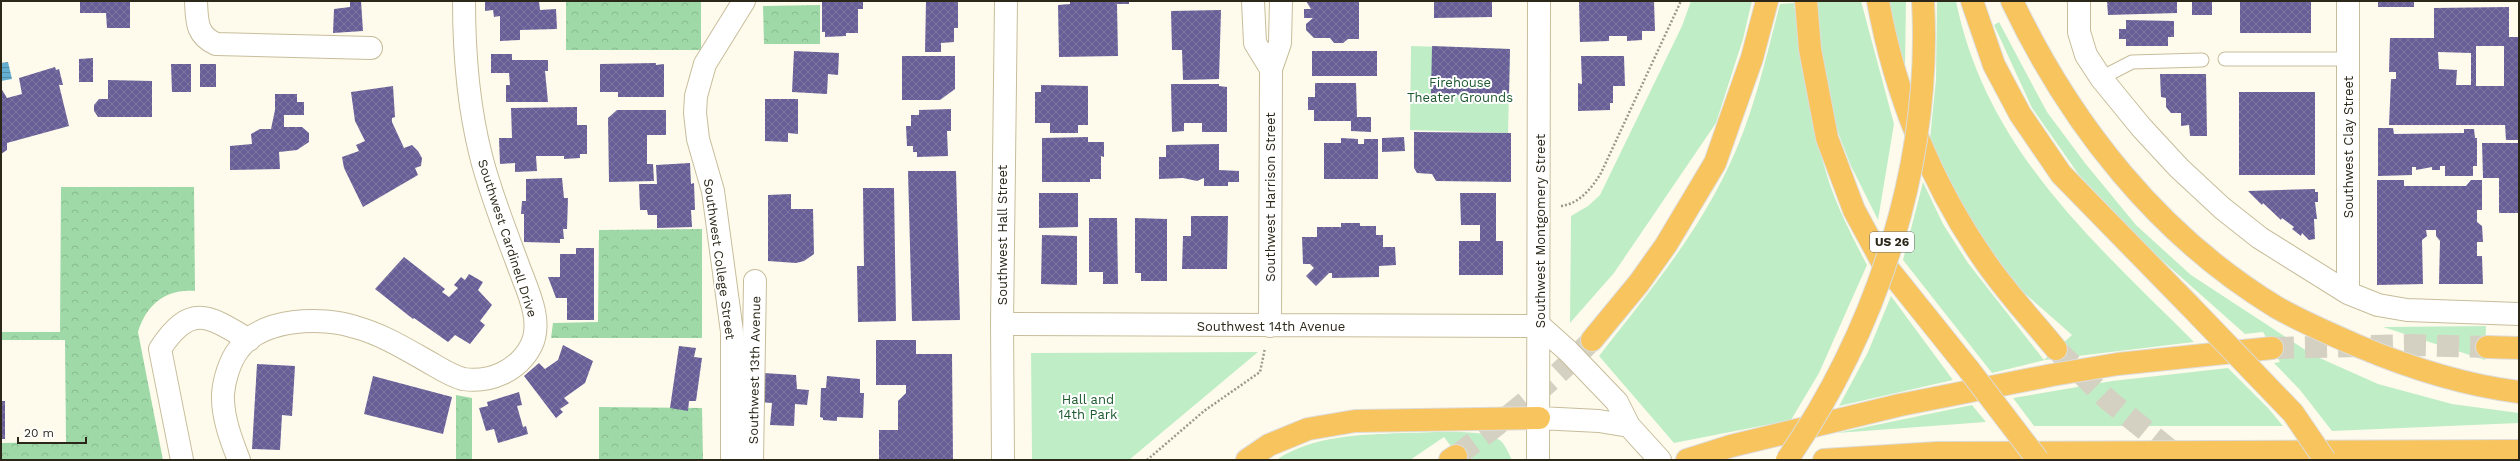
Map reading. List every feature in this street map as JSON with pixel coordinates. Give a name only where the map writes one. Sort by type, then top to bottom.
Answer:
[{"type":"highway","points":[[1592,340],[1639,283],[1666,245],[1714,163],[1752,58],[1767,1]]},
{"type":"highway","points":[[1806,1],[1810,49],[1827,138],[1854,210],[1881,260],[1970,371],[2038,460]]},
{"type":"highway","points":[[1878,1],[1884,34],[1903,96],[1924,154],[1951,208],[1988,265],[2056,349]]},
{"type":"highway","name":"US 26","points":[[1787,460],[1826,401],[1852,348],[1894,237],[1906,190],[1919,113],[1925,38],[1923,1]]},
{"type":"highway","points":[[1972,1],[1994,65],[2020,114],[2061,174],[2114,231],[2189,305],[2293,413],[2325,460]]},
{"type":"highway","points":[[2012,1],[2036,52],[2081,122],[2115,167],[2170,225],[2229,274],[2276,307],[2311,325],[2383,357],[2438,376],[2519,392]]},
{"type":"highway","points":[[2487,347],[2519,348]]},
{"type":"highway","points":[[1687,460],[1731,446],[1885,409],[2052,374],[2118,364],[2272,348]]},
{"type":"highway","points":[[1247,460],[1268,445],[1308,429],[1355,421],[1539,418]]},
{"type":"highway","points":[[1824,460],[1937,453],[2519,451]]},
{"type":"street","points":[[196,1],[197,22],[202,37],[216,44],[371,48]]},
{"type":"street","name":"Southwest Cardinell Drive","points":[[239,460],[231,440],[223,394],[232,360],[239,349],[248,340],[282,324],[319,321],[338,322],[377,335],[451,374],[477,380],[490,379],[513,368],[530,348],[536,333],[534,313],[494,200],[481,156],[472,117],[464,57],[464,1]]},
{"type":"street","name":"Southwest College Street","points":[[732,460],[732,332],[713,191],[696,134],[695,113],[696,96],[705,64],[744,1]]},
{"type":"street","name":"Southwest Harrison Street","points":[[1253,1],[1255,43],[1270,69]]},
{"type":"street","name":"Southwest Harrison Street","points":[[1270,326],[1270,69],[1280,42],[1281,1]]},
{"type":"street","name":"Southwest Montgomery Street","points":[[1538,460],[1540,326],[1539,1]]},
{"type":"street","points":[[2079,1],[2079,32],[2086,55],[2101,78],[2141,127],[2179,168],[2222,208],[2260,238],[2348,293],[2378,305],[2408,310],[2519,314]]},
{"type":"street","name":"Southwest Clay Street","points":[[2348,1],[2348,293]]},
{"type":"street","name":"Southwest Hall Street","points":[[1003,460],[1002,324],[1005,5]]},
{"type":"street","name":"Southwest 13th Avenue","points":[[752,460],[755,281]]},
{"type":"street","points":[[182,460],[160,349],[170,333],[184,322],[199,317],[208,317],[224,324],[248,340]]},
{"type":"street","name":"Southwest 14th Avenue","points":[[1002,324],[1540,326]]},
{"type":"street","points":[[1540,326],[1568,351],[1617,402],[1629,426],[1653,452]]},
{"type":"street","points":[[1539,418],[1599,421],[1629,426]]},
{"type":"lane","points":[[2225,59],[2348,59]]},
{"type":"lane","points":[[2101,78],[2132,62],[2202,60]]},
{"type":"path","points":[[1540,208],[1567,205],[1576,201],[1595,182],[1681,1]]},
{"type":"path","points":[[1147,460],[1204,411],[1260,372],[1270,326]]},
{"type":"green space","points":[[566,1],[701,1],[701,50],[566,50]]},
{"type":"green space","points":[[1691,1],[1752,1],[1743,39],[1716,123],[1614,273],[1570,323],[1571,216],[1588,206],[1600,195],[1682,26]]},
{"type":"green space","points":[[1813,1],[1861,1],[1894,124],[1878,220],[1851,166],[1831,114]]},
{"type":"green space","points":[[1888,1],[1906,1],[1905,68]]},
{"type":"green space","points":[[1937,1],[1956,1],[1971,54],[1992,102],[2018,147],[2048,189],[2118,266],[2194,342],[2045,360],[1992,373],[1903,260],[1923,182],[1943,224],[1968,263],[2044,360],[2072,335],[2022,291],[1979,239],[1929,149],[1936,79]]},
{"type":"green space","points":[[1794,3],[1812,116],[1822,160],[1837,203],[1851,235],[1867,265],[1819,373],[1791,420],[1674,443],[1599,356],[1667,268],[1712,199],[1743,133],[1763,69],[1780,4]]},
{"type":"green space","points":[[820,5],[820,44],[764,44],[763,6]]},
{"type":"green space","points":[[1999,22],[2047,112],[2085,163],[2136,225],[2191,275],[2313,355],[2378,384],[2452,404],[2519,413],[2519,423],[2332,431],[2300,390],[2274,363],[2280,362],[2263,332],[2245,334],[2155,254],[2079,175],[2032,108],[1994,25]]},
{"type":"green space","name":"Firehouse Theater Grounds","points":[[1411,46],[1510,49],[1508,133],[1410,130]]},
{"type":"green space","points":[[61,187],[194,187],[195,291],[175,292],[159,300],[146,314],[138,332],[163,460],[1,460],[1,443],[66,442],[65,340],[1,340],[1,332],[60,332]]},
{"type":"green space","points":[[702,229],[702,338],[551,338],[553,323],[598,322],[599,230]]},
{"type":"green space","points":[[1891,296],[1953,380],[1839,406],[1868,352]]},
{"type":"green space","points":[[2486,326],[2485,360],[2383,327]]},
{"type":"green space","name":"Hall and 14th Park","points":[[1258,352],[1129,460],[1032,460],[1031,353]]},
{"type":"green space","points":[[2228,368],[2268,408],[2283,426],[2034,426],[2013,398],[2112,381]]},
{"type":"green space","points":[[456,395],[472,398],[472,460],[456,460]]},
{"type":"green space","points":[[1972,405],[1986,422],[1837,433]]},
{"type":"green space","points":[[599,407],[702,408],[703,460],[599,460]]},
{"type":"green space","points":[[1468,432],[1482,434],[1501,441],[1512,460],[1461,460],[1444,437],[1410,460],[1276,460],[1291,452],[1321,441],[1354,436],[1403,433]]},
{"type":"water","points":[[8,62],[12,79],[1,81],[1,63]]},
{"type":"building","points":[[80,1],[130,1],[130,28],[107,28],[106,13],[80,13]]},
{"type":"building","points":[[350,1],[361,1],[363,31],[333,33],[334,9],[350,7]]},
{"type":"building","points":[[485,1],[539,1],[540,10],[556,9],[557,29],[520,30],[520,40],[500,41],[500,16],[494,17],[493,10],[485,11]]},
{"type":"building","points":[[822,1],[863,1],[863,9],[858,9],[858,33],[846,33],[846,36],[825,37],[825,32],[822,32]]},
{"type":"building","points":[[926,1],[958,1],[958,28],[954,28],[954,42],[941,43],[941,52],[925,52]]},
{"type":"building","points":[[1070,1],[1129,1],[1129,4],[1117,4],[1118,56],[1059,57],[1058,5],[1070,4]]},
{"type":"building","points":[[1306,1],[1359,1],[1359,39],[1348,39],[1343,43],[1334,43],[1330,38],[1314,38],[1306,30],[1306,24],[1313,18],[1304,18],[1304,9],[1311,9]]},
{"type":"building","points":[[1434,1],[1492,1],[1492,17],[1434,18]]},
{"type":"building","points":[[1579,1],[1654,1],[1655,31],[1642,31],[1642,40],[1627,41],[1627,36],[1609,36],[1609,41],[1580,42]]},
{"type":"building","points":[[2107,1],[2177,1],[2177,13],[2108,15]]},
{"type":"building","points":[[2192,1],[2212,1],[2212,15],[2192,15]]},
{"type":"building","points":[[2240,1],[2311,1],[2311,33],[2240,33]]},
{"type":"building","points":[[2378,1],[2414,1],[2414,7],[2378,7]]},
{"type":"building","points":[[2509,7],[2509,37],[2519,37],[2519,140],[2506,140],[2505,125],[2389,125],[2391,79],[2396,79],[2396,72],[2389,72],[2390,38],[2434,38],[2434,8]],"holes":[[[2476,46],[2504,46],[2504,86],[2476,86]],[[2438,52],[2471,53],[2471,85],[2456,85],[2457,70],[2439,69]]]},
{"type":"building","points":[[1221,10],[1219,79],[1183,80],[1182,50],[1172,50],[1171,11]]},
{"type":"building","points":[[2126,20],[2174,21],[2174,37],[2168,37],[2168,46],[2126,46],[2126,39],[2119,39],[2119,29],[2126,29]]},
{"type":"building","points":[[1432,46],[1510,49],[1509,95],[1492,94],[1492,103],[1470,102],[1470,95],[1431,94]]},
{"type":"building","points":[[794,51],[839,53],[838,75],[828,74],[827,94],[792,92]]},
{"type":"building","points":[[1312,51],[1377,51],[1377,76],[1312,76]]},
{"type":"building","points":[[491,54],[512,54],[512,60],[548,60],[548,71],[545,71],[548,102],[506,102],[506,85],[510,85],[509,73],[491,73]]},
{"type":"building","points":[[902,56],[955,56],[955,89],[940,100],[902,100]]},
{"type":"building","points":[[1581,56],[1624,56],[1625,86],[1613,86],[1613,103],[1610,103],[1610,110],[1578,111],[1578,83],[1582,84]]},
{"type":"building","points":[[93,58],[93,82],[79,82],[79,59]]},
{"type":"building","points":[[656,63],[656,65],[664,64],[664,97],[618,97],[618,92],[600,92],[600,64]]},
{"type":"building","points":[[171,64],[191,64],[191,92],[172,92]]},
{"type":"building","points":[[200,64],[216,64],[216,87],[200,87]]},
{"type":"building","points":[[55,67],[56,70],[59,69],[63,85],[59,85],[69,126],[7,143],[7,150],[1,154],[1,88],[7,98],[22,94],[19,78]]},
{"type":"building","points":[[2160,74],[2206,74],[2207,136],[2190,136],[2189,125],[2181,126],[2181,113],[2171,113],[2166,107],[2166,98],[2161,97]]},
{"type":"building","points":[[108,80],[152,81],[152,117],[98,117],[94,111],[94,105],[99,99],[108,99]]},
{"type":"building","points":[[1315,83],[1356,83],[1357,117],[1371,117],[1371,132],[1351,131],[1351,121],[1314,121],[1314,110],[1308,110],[1308,97],[1315,97]]},
{"type":"building","points":[[1171,84],[1219,84],[1219,86],[1227,87],[1227,132],[1202,132],[1202,123],[1184,123],[1184,131],[1172,132]]},
{"type":"building","points":[[1041,85],[1088,86],[1088,125],[1078,125],[1078,133],[1050,133],[1050,123],[1035,123],[1035,92],[1041,92]]},
{"type":"building","points":[[393,86],[395,117],[392,118],[392,122],[404,148],[412,145],[418,151],[422,158],[421,166],[415,168],[418,175],[363,207],[344,168],[342,157],[359,151],[356,145],[365,141],[355,121],[351,92]]},
{"type":"building","points":[[2239,92],[2315,92],[2315,175],[2239,175]]},
{"type":"building","points":[[275,94],[297,94],[297,102],[304,102],[304,115],[284,115],[284,127],[302,127],[309,133],[309,142],[297,150],[279,152],[280,169],[230,170],[230,146],[252,144],[251,134],[260,129],[271,129],[275,110]]},
{"type":"building","points":[[765,99],[798,99],[798,134],[788,133],[788,142],[765,141]]},
{"type":"building","points":[[577,107],[577,125],[587,125],[587,154],[580,154],[580,158],[564,159],[564,156],[536,156],[537,171],[515,172],[515,163],[500,164],[499,138],[512,138],[511,108]]},
{"type":"building","points":[[951,109],[951,131],[947,131],[948,156],[917,157],[917,152],[913,152],[913,146],[907,146],[906,126],[911,126],[911,115],[919,115],[919,110]]},
{"type":"building","points":[[617,110],[666,110],[666,135],[647,135],[647,164],[653,164],[654,181],[609,182],[608,118]]},
{"type":"building","points":[[2378,128],[2393,128],[2394,134],[2464,133],[2464,129],[2474,129],[2475,138],[2477,138],[2477,166],[2473,166],[2473,176],[2445,176],[2445,166],[2440,166],[2440,170],[2432,170],[2432,167],[2416,170],[2416,167],[2412,167],[2412,175],[2378,176]]},
{"type":"building","points":[[1414,132],[1511,133],[1511,182],[1436,181],[1432,174],[1417,173],[1414,168]]},
{"type":"building","points":[[1088,137],[1088,142],[1104,142],[1104,157],[1101,156],[1101,179],[1090,179],[1090,182],[1042,182],[1042,138]]},
{"type":"building","points":[[1404,137],[1405,151],[1382,152],[1382,138]]},
{"type":"building","points":[[1341,138],[1358,139],[1358,144],[1364,144],[1364,139],[1378,139],[1378,179],[1324,179],[1324,143],[1341,143]]},
{"type":"building","points":[[2482,143],[2519,143],[2519,213],[2499,213],[2499,178],[2483,178]]},
{"type":"building","points":[[1219,144],[1219,170],[1239,171],[1239,182],[1228,182],[1228,186],[1204,186],[1204,178],[1197,181],[1183,178],[1159,179],[1159,157],[1166,157],[1166,145]]},
{"type":"building","points":[[690,163],[691,184],[694,183],[695,210],[691,210],[692,227],[657,228],[657,215],[648,215],[647,210],[640,210],[639,184],[657,184],[656,165]]},
{"type":"building","points":[[908,171],[956,171],[960,320],[912,321]]},
{"type":"building","points":[[562,178],[564,198],[568,198],[567,229],[563,229],[564,239],[560,239],[560,243],[524,242],[524,214],[521,214],[522,201],[526,201],[526,179]]},
{"type":"building","points":[[2377,180],[2404,180],[2404,186],[2466,186],[2471,180],[2482,180],[2482,210],[2477,210],[2477,222],[2482,226],[2483,242],[2477,242],[2477,256],[2482,256],[2483,284],[2439,284],[2440,241],[2436,236],[2436,230],[2426,230],[2427,236],[2422,240],[2423,284],[2377,285]]},
{"type":"building","points":[[863,188],[894,188],[896,321],[858,322],[857,266],[864,266]]},
{"type":"building","points":[[2315,189],[2315,192],[2318,192],[2318,202],[2315,202],[2317,219],[2314,219],[2315,239],[2309,240],[2302,233],[2301,236],[2292,229],[2294,227],[2282,218],[2281,220],[2263,203],[2262,205],[2248,191]]},
{"type":"building","points":[[1039,193],[1078,193],[1078,227],[1039,228]]},
{"type":"building","points":[[1460,193],[1496,193],[1496,241],[1503,241],[1503,275],[1459,275],[1459,241],[1480,241],[1480,225],[1461,225]]},
{"type":"building","points":[[791,194],[791,209],[813,209],[814,254],[804,261],[796,263],[768,261],[768,195]]},
{"type":"building","points":[[1191,216],[1228,216],[1227,269],[1182,269],[1183,236],[1191,236]]},
{"type":"building","points":[[1089,218],[1117,218],[1118,284],[1103,284],[1103,272],[1089,272]]},
{"type":"building","points":[[1135,218],[1167,219],[1167,281],[1141,281],[1141,273],[1135,273]]},
{"type":"building","points":[[1341,223],[1360,223],[1360,226],[1376,226],[1376,235],[1383,235],[1383,247],[1395,247],[1396,265],[1379,266],[1379,277],[1332,278],[1332,273],[1329,273],[1316,286],[1306,276],[1314,268],[1310,264],[1303,264],[1302,237],[1317,237],[1317,227],[1341,227]]},
{"type":"building","points":[[1042,235],[1077,236],[1077,285],[1041,284]]},
{"type":"building","points":[[576,248],[594,248],[594,320],[567,320],[567,298],[556,298],[548,277],[560,277],[560,254],[576,254]]},
{"type":"building","points":[[404,257],[445,289],[442,292],[449,297],[458,288],[454,285],[461,277],[465,280],[469,274],[483,282],[478,290],[492,305],[480,321],[485,325],[470,344],[455,335],[448,342],[414,318],[413,319],[375,289]]},
{"type":"building","points":[[876,340],[916,340],[916,354],[952,354],[953,459],[879,460],[879,430],[898,430],[898,401],[906,393],[906,385],[876,385]]},
{"type":"building","points":[[563,345],[593,361],[585,383],[564,398],[569,403],[560,409],[563,412],[556,418],[524,376],[539,363],[545,369],[558,360]]},
{"type":"building","points":[[679,346],[696,348],[694,357],[702,358],[696,401],[689,401],[688,411],[670,408]]},
{"type":"building","points":[[257,364],[295,366],[292,416],[282,415],[280,450],[252,449]]},
{"type":"building","points":[[763,373],[796,375],[797,389],[809,390],[807,405],[795,404],[794,426],[770,425],[772,403],[757,402]]},
{"type":"building","points":[[373,376],[452,397],[443,434],[364,414]]},
{"type":"building","points":[[827,376],[860,379],[860,393],[864,393],[863,418],[837,417],[837,421],[823,420],[823,418],[820,417],[821,388],[826,388]]},
{"type":"building","points":[[519,392],[522,405],[517,406],[523,427],[526,426],[528,434],[498,443],[494,429],[486,431],[479,408],[488,406],[487,402]]},
{"type":"building","points":[[1,401],[5,401],[5,439],[1,439]]},
{"type":"tunnel","points":[[1456,456],[1526,401],[1576,357],[1592,340]]},
{"type":"tunnel","points":[[2272,348],[2412,345],[2487,347]]},
{"type":"tunnel","points":[[2056,349],[2107,399],[2181,459]]}]
